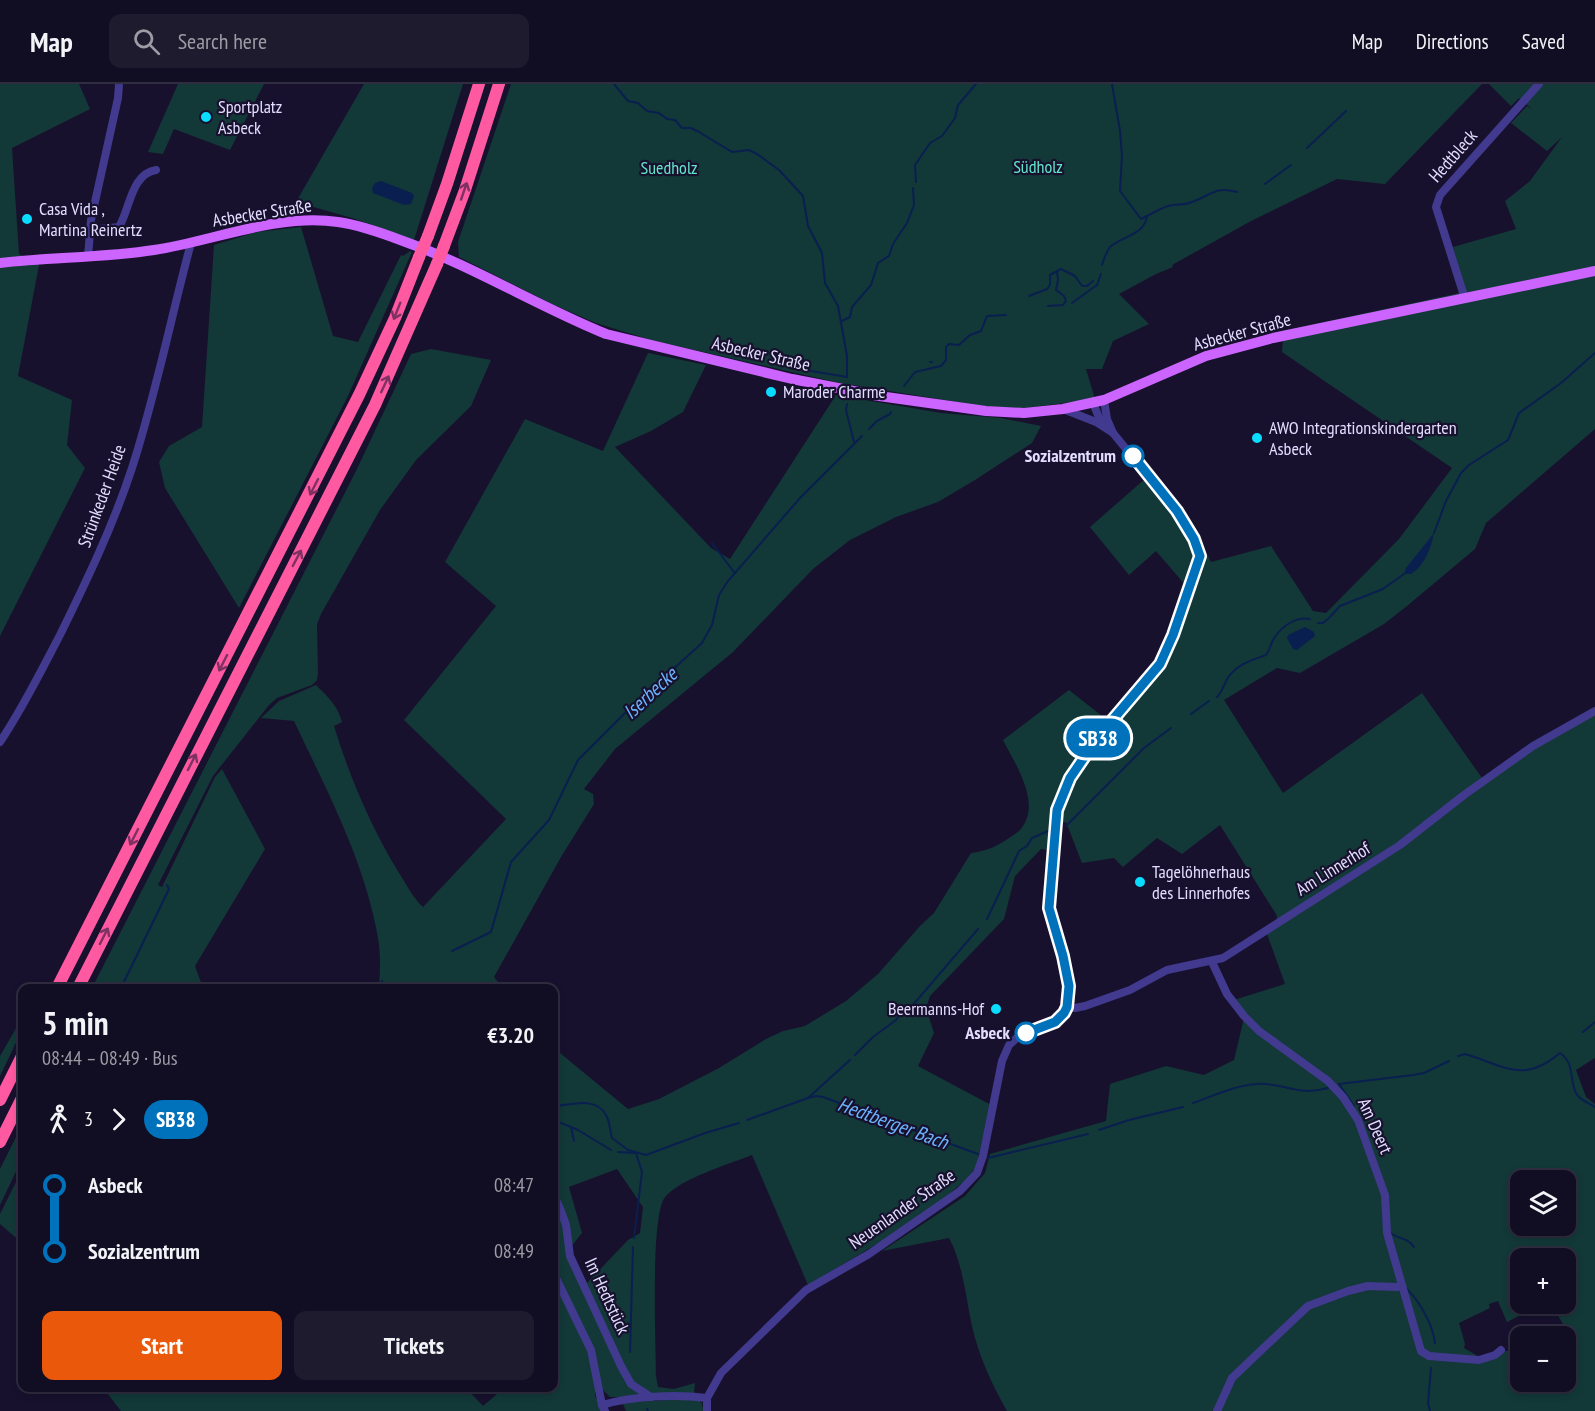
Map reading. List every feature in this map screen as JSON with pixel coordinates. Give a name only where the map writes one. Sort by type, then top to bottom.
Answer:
[{"type":"highway","points":[[59,984],[359,395],[428,236],[479,84]]},
{"type":"highway","points":[[80,984],[375,405],[444,246],[465,190],[499,84]]},
{"type":"highway","points":[[0,1100],[18,1064]]},
{"type":"highway","points":[[0,1142],[18,1106]]},
{"type":"main road","name":"Asbecker Straße","points":[[0,263],[153,250],[279,224],[310,220],[338,222],[374,230],[430,251],[581,324],[628,340],[792,379],[879,396],[986,411],[1024,413],[1098,402],[1206,356],[1273,338],[1595,272]]},
{"type":"street","points":[[88,257],[89,230],[118,98],[118,84]]},
{"type":"street","name":"Hedtbleck","points":[[1465,299],[1436,207],[1440,195],[1539,84]]},
{"type":"street","points":[[89,230],[119,227],[141,177],[149,171],[156,170]]},
{"type":"street","name":"Strünkeder Heide","points":[[0,742],[22,707],[89,577],[111,525],[132,466],[154,389],[191,243]]},
{"type":"street","points":[[1098,402],[1102,425]]},
{"type":"street","points":[[1098,402],[1113,433]]},
{"type":"street","points":[[1063,409],[1102,425],[1113,433],[1177,511],[1194,539],[1200,556],[1173,635],[1160,664],[1098,737],[1070,778],[1057,810],[1049,908],[1069,986],[1067,1007]]},
{"type":"street","name":"Am Linnerhof","points":[[1067,1007],[1085,1006],[1130,990],[1167,970],[1223,958],[1400,845],[1464,795],[1533,746],[1595,711]]},
{"type":"street","name":"Am Deert","points":[[1212,962],[1227,994],[1244,1016],[1259,1031],[1328,1081],[1343,1096],[1358,1120],[1385,1195],[1387,1233],[1421,1351],[1429,1356],[1479,1360],[1496,1355],[1501,1350]]},
{"type":"street","name":"Neuenlander Straße","points":[[707,1411],[707,1398],[721,1373],[806,1290],[869,1254],[960,1191],[971,1180],[977,1173],[983,1156],[1002,1061],[1009,1045],[1019,1036],[1055,1022],[1067,1007]]},
{"type":"street","name":"Im Hedtstück","points":[[558,1204],[566,1225],[570,1256],[621,1366],[631,1384],[651,1397]]},
{"type":"street","name":"Im Hedtstück","points":[[558,1282],[591,1350],[604,1408],[617,1400],[651,1397],[707,1398]]},
{"type":"street","points":[[1217,1411],[1232,1378],[1308,1306],[1368,1286],[1397,1287],[1402,1285]]},
{"type":"green space","points":[[0,84],[79,84],[90,109],[12,148],[19,254],[39,265],[18,376],[72,400],[67,445],[85,468],[0,636]]},
{"type":"green space","name":"Sportplatz Asbeck","points":[[178,84],[264,84],[230,150],[174,129],[163,154],[148,152]]},
{"type":"green space","points":[[364,84],[463,84],[414,240],[352,218],[296,202]]},
{"type":"green space","points":[[511,84],[1482,84],[1385,184],[1337,179],[1251,221],[1172,265],[1173,267],[1119,294],[1149,324],[1113,341],[1102,369],[1086,369],[1095,399],[1017,409],[976,405],[840,383],[651,340],[596,323],[552,304],[459,257],[458,242]]},
{"type":"green space","points":[[1489,84],[1595,84],[1595,429],[1486,523],[1475,549],[1384,624],[1300,673],[1277,668],[1224,700],[1283,793],[1422,693],[1482,778],[1398,843],[1278,921],[1276,914],[1220,825],[1182,854],[1157,838],[1123,867],[1114,858],[1082,863],[1066,822],[1060,824],[1064,800],[1082,764],[1170,651],[1207,554],[1211,562],[1271,546],[1313,611],[1326,613],[1399,539],[1452,468],[1282,352],[1283,340],[1273,333],[1464,292],[1453,247],[1516,229],[1505,201],[1530,181],[1562,137],[1547,151],[1511,123],[1527,106],[1533,110],[1519,98],[1511,106]]},
{"type":"green space","points":[[301,227],[333,336],[358,342],[401,255],[412,252],[348,396],[239,608],[165,488],[159,462],[169,446],[202,427],[214,245],[257,232]]},
{"type":"green space","points":[[431,349],[491,360],[471,406],[416,460],[380,510],[321,614],[317,624],[317,680],[312,685],[277,698],[269,705],[213,776],[158,885],[162,887],[215,777],[222,769],[265,849],[195,966],[202,984],[94,984],[357,469],[411,354]]},
{"type":"green space","points":[[648,353],[706,365],[683,412],[651,431],[615,447],[711,548],[730,559],[836,395],[941,413],[1001,418],[1041,426],[1032,443],[975,480],[938,502],[896,517],[850,540],[813,569],[733,652],[615,749],[584,789],[593,794],[594,804],[561,857],[494,977],[500,984],[379,984],[380,951],[372,910],[354,854],[332,800],[294,721],[261,718],[279,701],[316,685],[335,706],[342,722],[334,726],[362,802],[389,856],[423,907],[506,819],[404,720],[496,606],[445,562],[525,419],[603,451]]},
{"type":"green space","points":[[1146,478],[1190,537],[1194,547],[1196,556],[1187,587],[1156,551],[1129,575],[1090,527]]},
{"type":"green space","points":[[1069,690],[1107,720],[1067,774],[1055,805],[1048,850],[1041,849],[1015,876],[1004,919],[930,996],[926,1008],[934,1033],[918,1066],[991,1105],[976,1167],[968,1178],[922,1217],[808,1285],[752,1155],[706,1173],[672,1190],[665,1197],[660,1209],[657,1229],[656,1376],[658,1387],[674,1389],[695,1383],[694,1394],[664,1397],[610,1397],[599,1386],[593,1348],[558,1285],[558,1051],[628,1109],[659,1099],[783,1031],[805,1026],[846,1001],[878,974],[934,913],[971,853],[991,848],[1020,830],[1029,808],[1025,784],[1003,740]],"holes":[[[617,1169],[643,1207],[640,1233],[628,1240],[587,1283],[570,1248],[582,1233],[569,1187]]]},
{"type":"green space","points":[[1595,714],[1595,1058],[1576,1070],[1586,1097],[1595,1104],[1595,1411],[1007,1411],[978,1347],[959,1262],[949,1238],[882,1251],[965,1196],[985,1173],[990,1154],[1106,1121],[1110,1084],[1166,1066],[1204,1075],[1234,1060],[1244,1018],[1262,1036],[1333,1088],[1363,1125],[1355,1109],[1332,1084],[1262,1033],[1234,1000],[1285,984],[1267,934],[1402,846],[1504,768],[1543,742]],"holes":[[[1510,1248],[1576,1248],[1576,1314],[1557,1314],[1564,1326],[1576,1326],[1576,1392],[1510,1392],[1510,1351],[1503,1351],[1492,1360],[1440,1359],[1440,1356],[1476,1358],[1476,1355],[1464,1348],[1459,1323],[1490,1308],[1489,1304],[1498,1301],[1507,1322],[1523,1314],[1510,1314]]]},
{"type":"green space","points":[[18,1025],[18,1038],[0,1076],[0,1056]]},
{"type":"green space","points":[[18,1133],[18,1167],[0,1205],[0,1169]]},
{"type":"green space","points":[[18,1178],[18,1240],[0,1224],[0,1214]]},
{"type":"green space","points":[[558,1291],[584,1338],[596,1388],[595,1395],[602,1411],[121,1411],[106,1392],[470,1392],[483,1406],[499,1392],[558,1392]]},
{"type":"green space","points":[[697,1399],[702,1403],[703,1411],[626,1411],[622,1402]]},
{"type":"water","points":[[381,181],[412,193],[414,196],[411,204],[404,205],[373,193],[372,188],[375,183]]},
{"type":"water","points":[[1434,533],[1424,561],[1411,574],[1404,574],[1406,568]]},
{"type":"water","points":[[1305,627],[1314,632],[1315,636],[1297,650],[1293,649],[1287,638],[1288,635]]},
{"type":"waterway","points":[[614,84],[628,101],[638,103],[647,111],[675,120],[682,128],[691,128],[732,152],[749,150],[757,154],[779,170],[803,196],[808,226],[822,253],[825,283],[838,306],[847,356],[847,377],[811,371],[801,363]]},
{"type":"waterway","points":[[916,182],[915,165],[930,143],[942,136],[955,118],[958,105],[976,84]]},
{"type":"waterway","points":[[1112,84],[1122,156],[1120,191],[1141,219],[1147,216]]},
{"type":"waterway","name":"Iserbecke","points":[[1307,148],[1346,111]]},
{"type":"waterway","name":"Iserbecke","points":[[1265,184],[1291,165]]},
{"type":"waterway","points":[[842,321],[850,317],[852,307],[871,285],[878,263],[889,256],[893,244],[907,223],[914,205],[913,188]]},
{"type":"waterway","name":"Iserbecke","points":[[1102,265],[1110,247],[1138,231],[1147,216],[1166,207],[1190,203],[1213,192],[1223,190],[1237,192]]},
{"type":"waterway","points":[[1029,296],[1047,289],[1050,285],[1050,275],[1061,269],[1075,276],[1082,286],[1087,286],[1093,281]]},
{"type":"waterway","points":[[1048,306],[1063,305],[1066,301],[1064,296],[1056,290],[1057,271]]},
{"type":"waterway","name":"Iserbecke","points":[[1072,303],[1097,285],[1101,274]]},
{"type":"waterway","name":"Iserbecke","points":[[904,386],[915,372],[941,366],[946,360],[946,347],[949,344],[959,345],[970,335],[981,331],[987,316],[1006,315]]},
{"type":"waterway","points":[[1434,533],[1446,501],[1461,473],[1469,465],[1508,440],[1519,413],[1561,383],[1595,353]]},
{"type":"waterway","points":[[847,404],[846,410],[854,442]]},
{"type":"waterway","name":"Iserbecke","points":[[869,429],[891,412]]},
{"type":"waterway","name":"Iserbecke","points":[[452,951],[491,932],[511,862],[549,820],[578,760],[629,709],[702,643],[712,625],[719,595],[728,581],[800,498],[862,436]]},
{"type":"waterway","points":[[712,543],[734,572]]},
{"type":"waterway","points":[[1318,623],[1323,623],[1340,606],[1383,589],[1404,574]]},
{"type":"waterway","points":[[1217,697],[1229,676],[1237,668],[1266,655],[1282,629],[1295,620],[1310,619]]},
{"type":"waterway","points":[[1191,714],[1209,701]]},
{"type":"waterway","points":[[1066,826],[1144,748],[1171,728]]},
{"type":"waterway","points":[[987,919],[1019,851],[1027,846],[1032,838],[1048,831]]},
{"type":"waterway","points":[[123,984],[169,889],[167,885]]},
{"type":"waterway","points":[[855,1055],[873,1037],[896,1020],[901,1012],[912,1006],[978,929]]},
{"type":"waterway","name":"Hedtberger Bach","points":[[1583,1032],[1595,1022]]},
{"type":"waterway","name":"Hedtberger Bach","points":[[1458,1056],[1465,1054],[1513,1070],[1524,1070],[1547,1063],[1560,1053],[1570,1066],[1577,1095],[1595,1107]]},
{"type":"waterway","points":[[747,1120],[808,1098],[850,1060]]},
{"type":"waterway","name":"Hedtberger Bach","points":[[1339,1084],[1424,1073],[1449,1061]]},
{"type":"waterway","name":"Hedtberger Bach","points":[[1193,1103],[1249,1085],[1267,1084],[1307,1091],[1328,1088]]},
{"type":"waterway","points":[[1339,1084],[1354,1106]]},
{"type":"waterway","name":"Hedtberger Bach","points":[[808,1098],[823,1097],[978,1154]]},
{"type":"waterway","points":[[558,1106],[583,1103],[596,1105],[606,1115],[612,1138],[628,1150],[646,1155],[739,1123]]},
{"type":"waterway","name":"Hedtberger Bach","points":[[1099,1130],[1183,1107]]},
{"type":"waterway","points":[[558,1122],[578,1130],[611,1150]]},
{"type":"waterway","points":[[571,1127],[574,1141]]},
{"type":"waterway","name":"Hedtberger Bach","points":[[988,1158],[1088,1134]]},
{"type":"waterway","points":[[618,1152],[636,1153],[642,1172],[634,1238]]},
{"type":"waterway","points":[[1389,1232],[1408,1241],[1414,1247]]},
{"type":"waterway","points":[[630,1352],[633,1247]]},
{"type":"waterway","points":[[1407,1289],[1425,1314],[1435,1343]]},
{"type":"waterway","points":[[1430,1411],[1428,1403],[1431,1368]]},
{"type":"bus line","name":"SB38","points":[[1026,1033],[1055,1022],[1067,1007],[1069,986],[1058,935],[1049,908],[1057,810],[1070,778],[1098,737],[1160,664],[1196,573],[1200,556],[1194,539],[1177,511],[1133,456]]},
{"type":"place","name":"Sportplatz Asbeck","points":[[206,117]]},
{"type":"place","name":"Casa Vida , Martina Reinertz","points":[[27,219]]},
{"type":"place","name":"Maroder Charme","points":[[771,392]]},
{"type":"place","name":"AWO Integrationskindergarten Asbeck","points":[[1257,438]]},
{"type":"place","name":"Sozialzentrum","points":[[1133,456]]},
{"type":"place","name":"Tagelöhnerhaus des Linnerhofes","points":[[1140,882]]},
{"type":"place","name":"Beermanns-Hof","points":[[996,1009]]},
{"type":"place","name":"Asbeck","points":[[1026,1033]]},
{"type":"park label","name":"Südholz","points":[[1038,167]]},
{"type":"park label","name":"Suedholz","points":[[669,168]]}]
